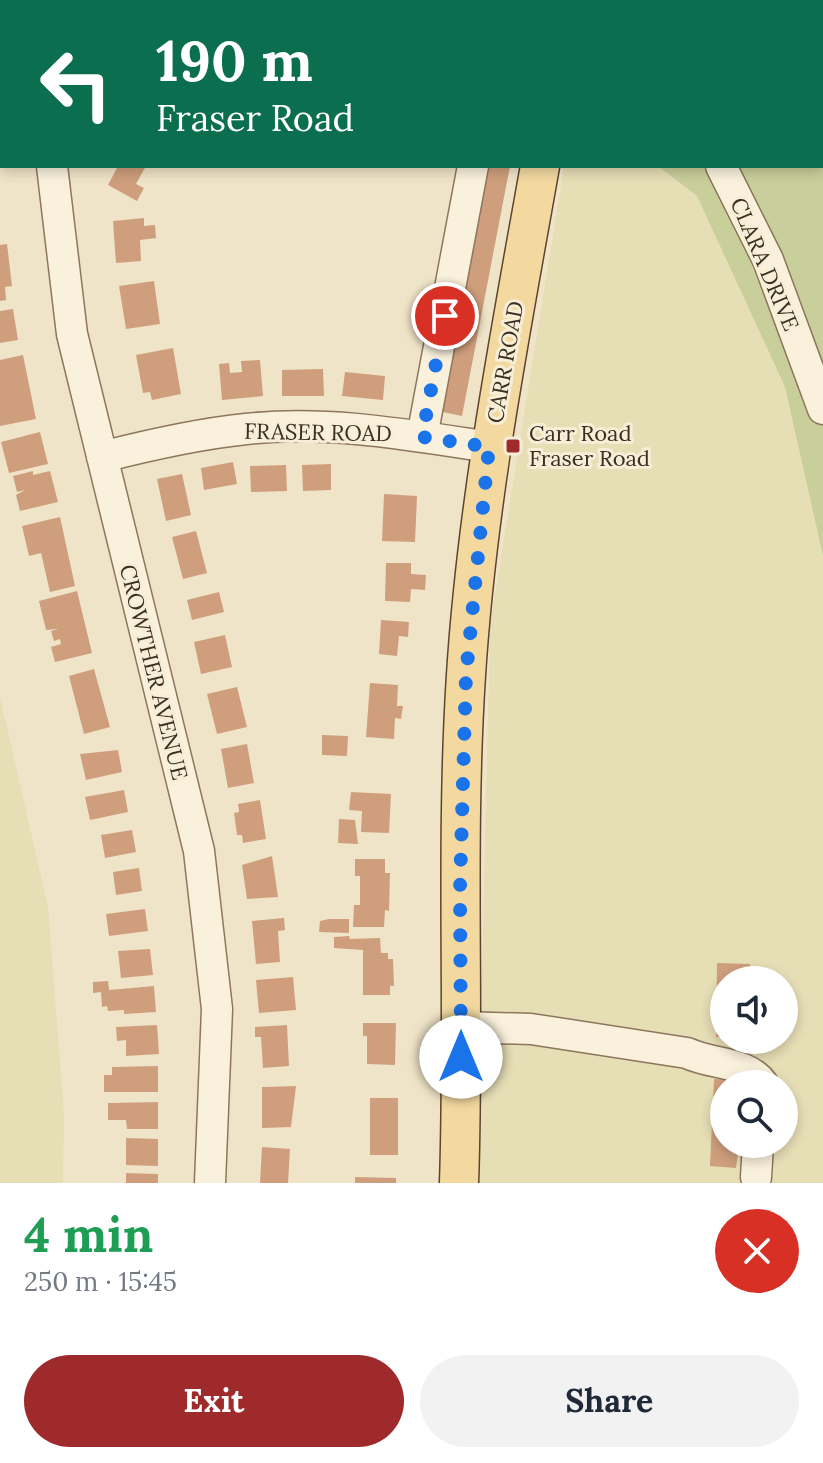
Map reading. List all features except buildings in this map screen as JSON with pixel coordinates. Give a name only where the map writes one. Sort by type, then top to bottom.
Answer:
[{"type":"main road","name":"CARR ROAD","points":[[459,1183],[460,888],[466,675],[489,447],[540,168]]},
{"type":"street","name":"CROWTHER AVENUE","points":[[52,168],[72,334],[199,851],[217,1009],[210,1183]]},
{"type":"street","points":[[422,437],[473,168]]},
{"type":"street","name":"CLARA DRIVE","points":[[722,168],[768,260],[823,409]]},
{"type":"street","name":"FRASER ROAD","points":[[102,457],[197,435],[248,428],[353,429],[489,447]]},
{"type":"street","points":[[461,1027],[531,1029],[687,1053],[702,1060],[751,1070]]},
{"type":"street","points":[[756,1177],[757,1158]]},
{"type":"shaded area","points":[[564,168],[661,168],[697,196],[785,387],[823,556],[823,1183],[477,1183],[490,626]]},
{"type":"shaded area","points":[[0,697],[48,907],[64,1114],[63,1183],[0,1183]]},
{"type":"green space","points":[[661,168],[823,168],[823,556],[785,387],[697,196]]},
{"type":"place","name":"Carr Road Fraser Road","points":[[513,446]]},
{"type":"route","points":[[445,316],[422,437],[489,447],[466,675],[460,888],[461,1057]]}]
